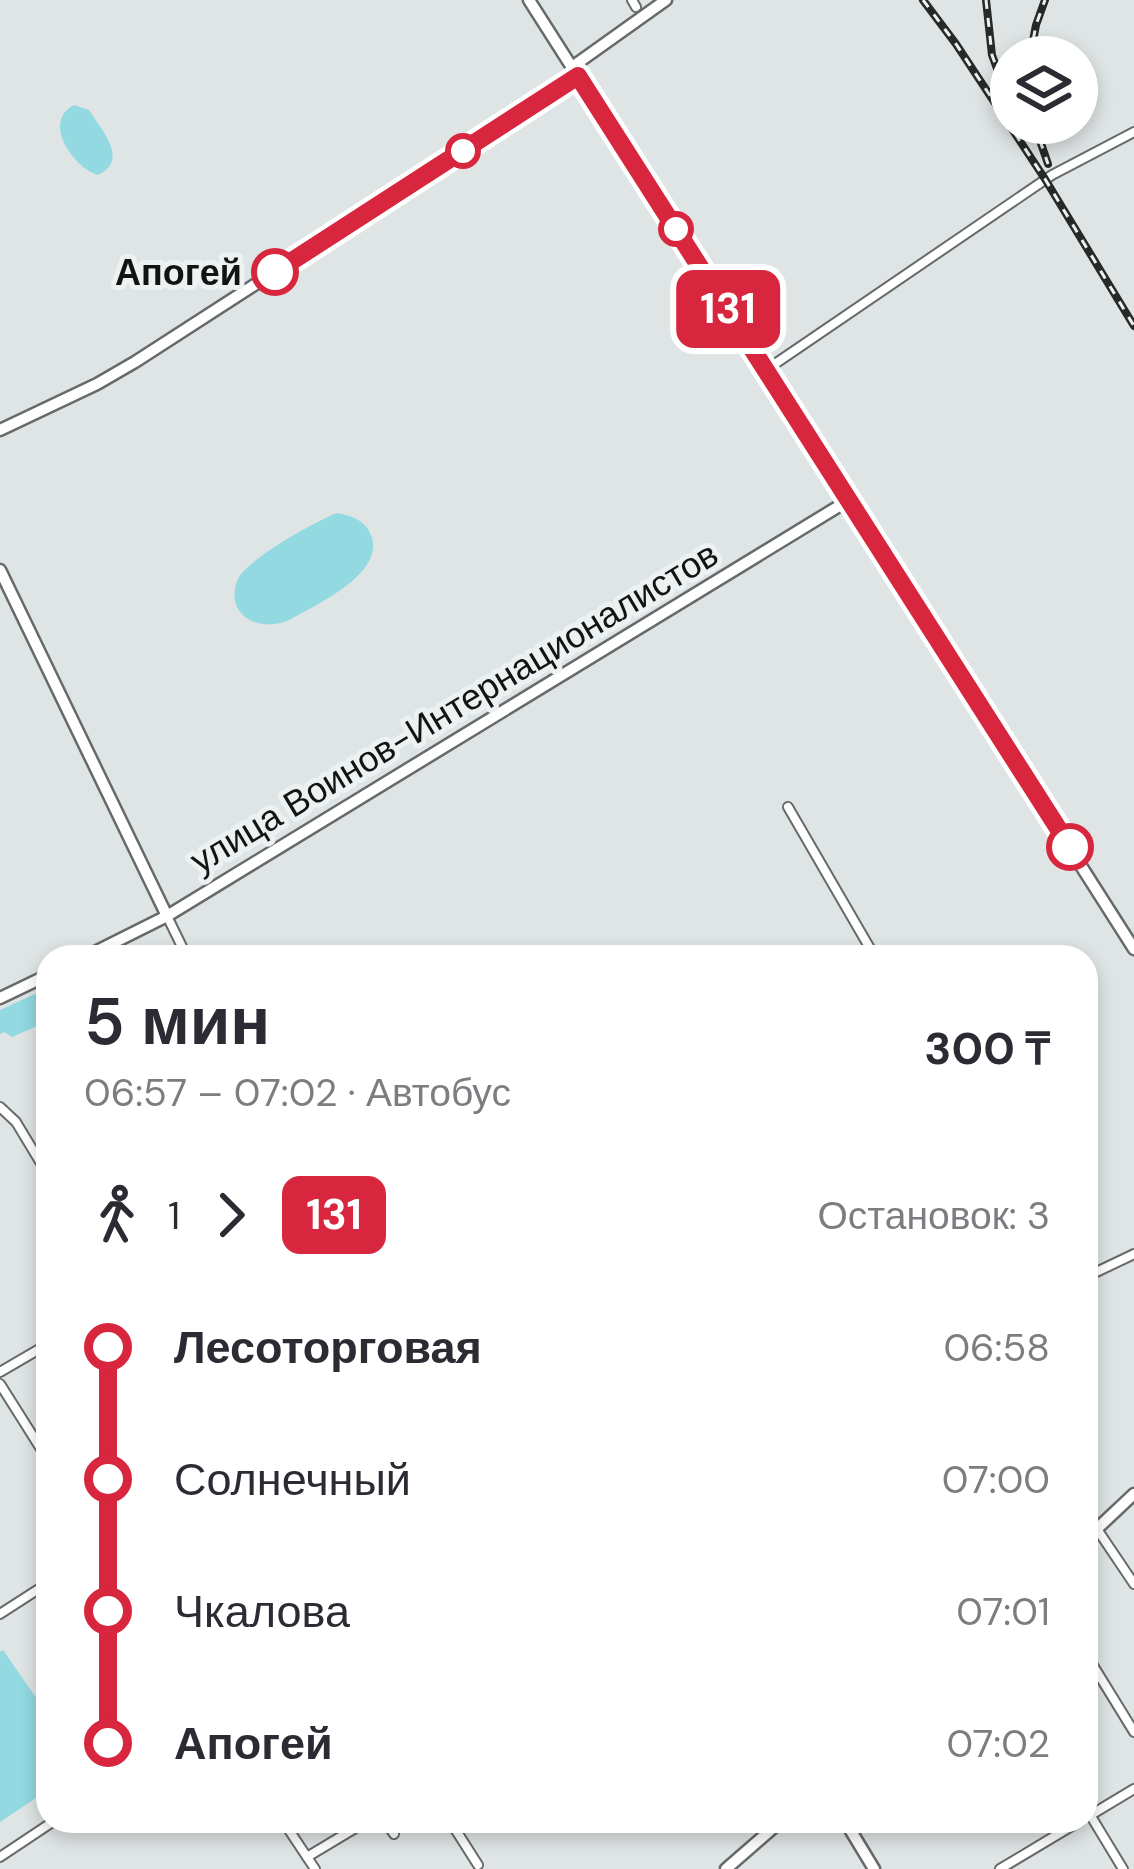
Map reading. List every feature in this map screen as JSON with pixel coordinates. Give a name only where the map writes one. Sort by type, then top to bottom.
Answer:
[{"type":"street","points":[[529,0],[1134,949]]},
{"type":"street","points":[[0,430],[135,362],[575,72],[666,0]]},
{"type":"street","points":[[766,370],[1052,175],[1134,132]]},
{"type":"street","name":"улица Воинов-Интернационалистов","points":[[109,945],[166,916],[849,500]]},
{"type":"street","points":[[0,570],[182,945]]},
{"type":"street","points":[[788,807],[868,945]]},
{"type":"street","points":[[0,998],[36,981]]},
{"type":"street","points":[[0,1107],[16,1122],[36,1155]]},
{"type":"street","points":[[1098,1271],[1134,1254]]},
{"type":"street","points":[[0,1372],[36,1351]]},
{"type":"street","points":[[0,1384],[36,1441]]},
{"type":"street","points":[[1098,1527],[1134,1494]]},
{"type":"street","points":[[1098,1530],[1134,1584]]},
{"type":"street","points":[[0,1614],[36,1591]]},
{"type":"street","points":[[1098,1674],[1134,1732]]},
{"type":"street","points":[[1098,1809],[1134,1789]]},
{"type":"street","points":[[0,1857],[36,1833]]},
{"type":"street","points":[[291,1833],[315,1869]]},
{"type":"street","points":[[307,1857],[347,1833]]},
{"type":"street","points":[[458,1833],[478,1865]]},
{"type":"street","points":[[726,1869],[767,1833]]},
{"type":"street","points":[[852,1833],[874,1869]]},
{"type":"street","points":[[1000,1869],[1058,1833]]},
{"type":"street","points":[[1098,1833],[1123,1869]]},
{"type":"shaded area","points":[[74,105],[89,110],[113,153],[107,169],[98,175],[79,164],[61,133],[60,122]]},
{"type":"shaded area","points":[[337,513],[359,520],[372,538],[373,551],[359,575],[282,623],[259,623],[241,613],[235,592],[244,571],[283,542]]},
{"type":"shaded area","points":[[36,994],[36,1026],[12,1037],[0,1034],[0,1010]]},
{"type":"shaded area","points":[[0,1652],[36,1698],[36,1798],[0,1822]]},
{"type":"railway","points":[[923,0],[1045,179],[1134,326]]},
{"type":"railway","points":[[986,0],[990,37]]},
{"type":"railway","points":[[1034,36],[1045,0]]},
{"type":"railway","points":[[1041,144],[1048,164]]},
{"type":"bus line","name":"131","points":[[275,272],[578,76],[1070,847]]},
{"type":"place","name":"Апогей","points":[[275,272]]}]
